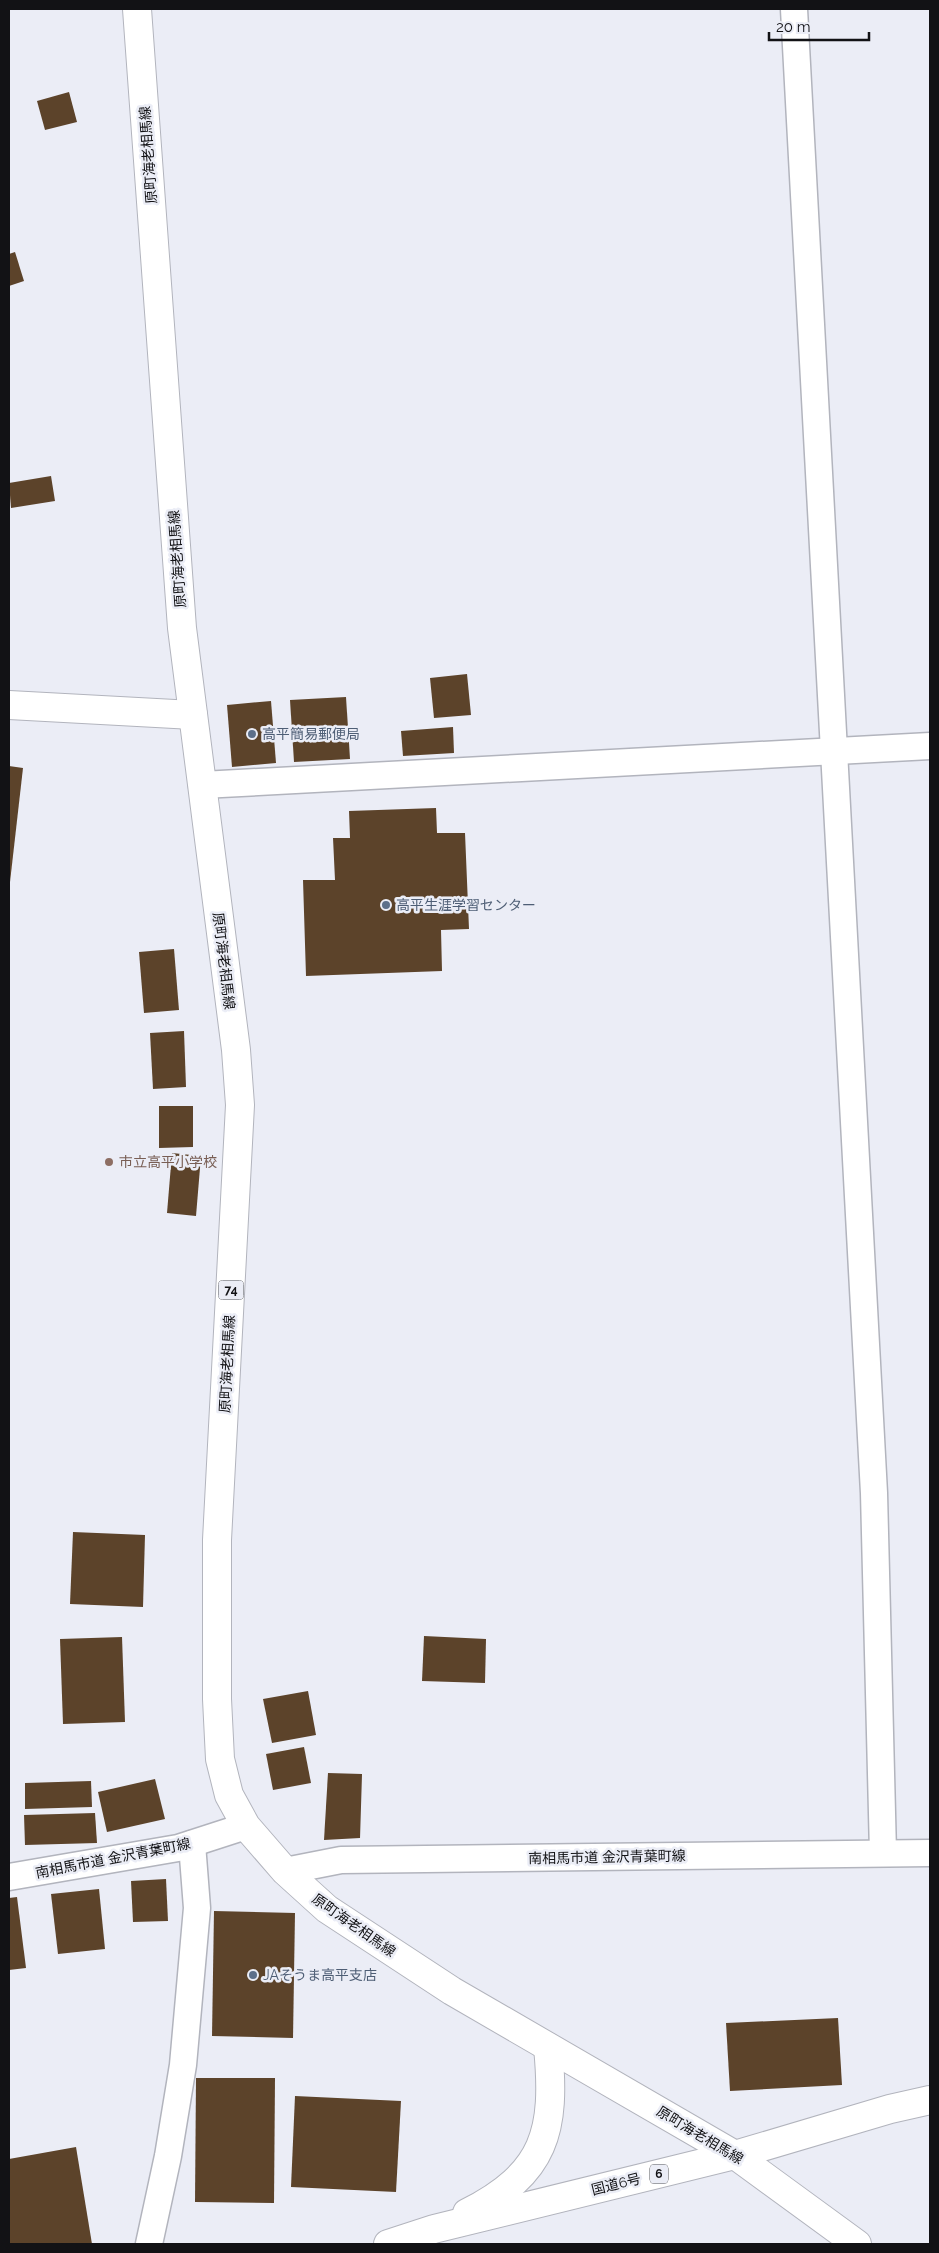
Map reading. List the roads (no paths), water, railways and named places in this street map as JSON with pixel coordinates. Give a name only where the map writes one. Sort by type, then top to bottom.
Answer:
[{"type":"main road","name":"原町海老相馬線","points":[[138,9],[182,628],[236,1050],[240,1105],[217,1540],[217,1699],[220,1759],[229,1795],[246,1826],[285,1871],[327,1909],[452,1991],[735,2155],[857,2244]]},
{"type":"main road","points":[[9,705],[193,715]]},
{"type":"main road","points":[[434,2229],[473,2210],[500,2193],[524,2174],[535,2158],[550,2117],[548,2047]]},
{"type":"main road","name":"国道6号","points":[[388,2244],[434,2229],[735,2155],[890,2109],[930,2100]]},
{"type":"street","points":[[794,9],[874,1493],[883,1853]]},
{"type":"street","points":[[202,785],[930,746]]},
{"type":"street","name":"南相馬市道 金沢青葉町線","points":[[9,1877],[178,1848],[246,1826]]},
{"type":"street","points":[[149,2244],[168,2156],[182,2065],[198,1908],[192,1844]]},
{"type":"street","name":"南相馬市道 金沢青葉町線","points":[[285,1871],[341,1860],[930,1853]]},
{"type":"place","name":"高平簡易郵便局","points":[[252,734]]},
{"type":"place","name":"高平生涯学習センター","points":[[386,905]]},
{"type":"place","name":"市立高平小学校","points":[[109,1162]]},
{"type":"place","name":"JAそうま高平支店","points":[[253,1975]]}]
